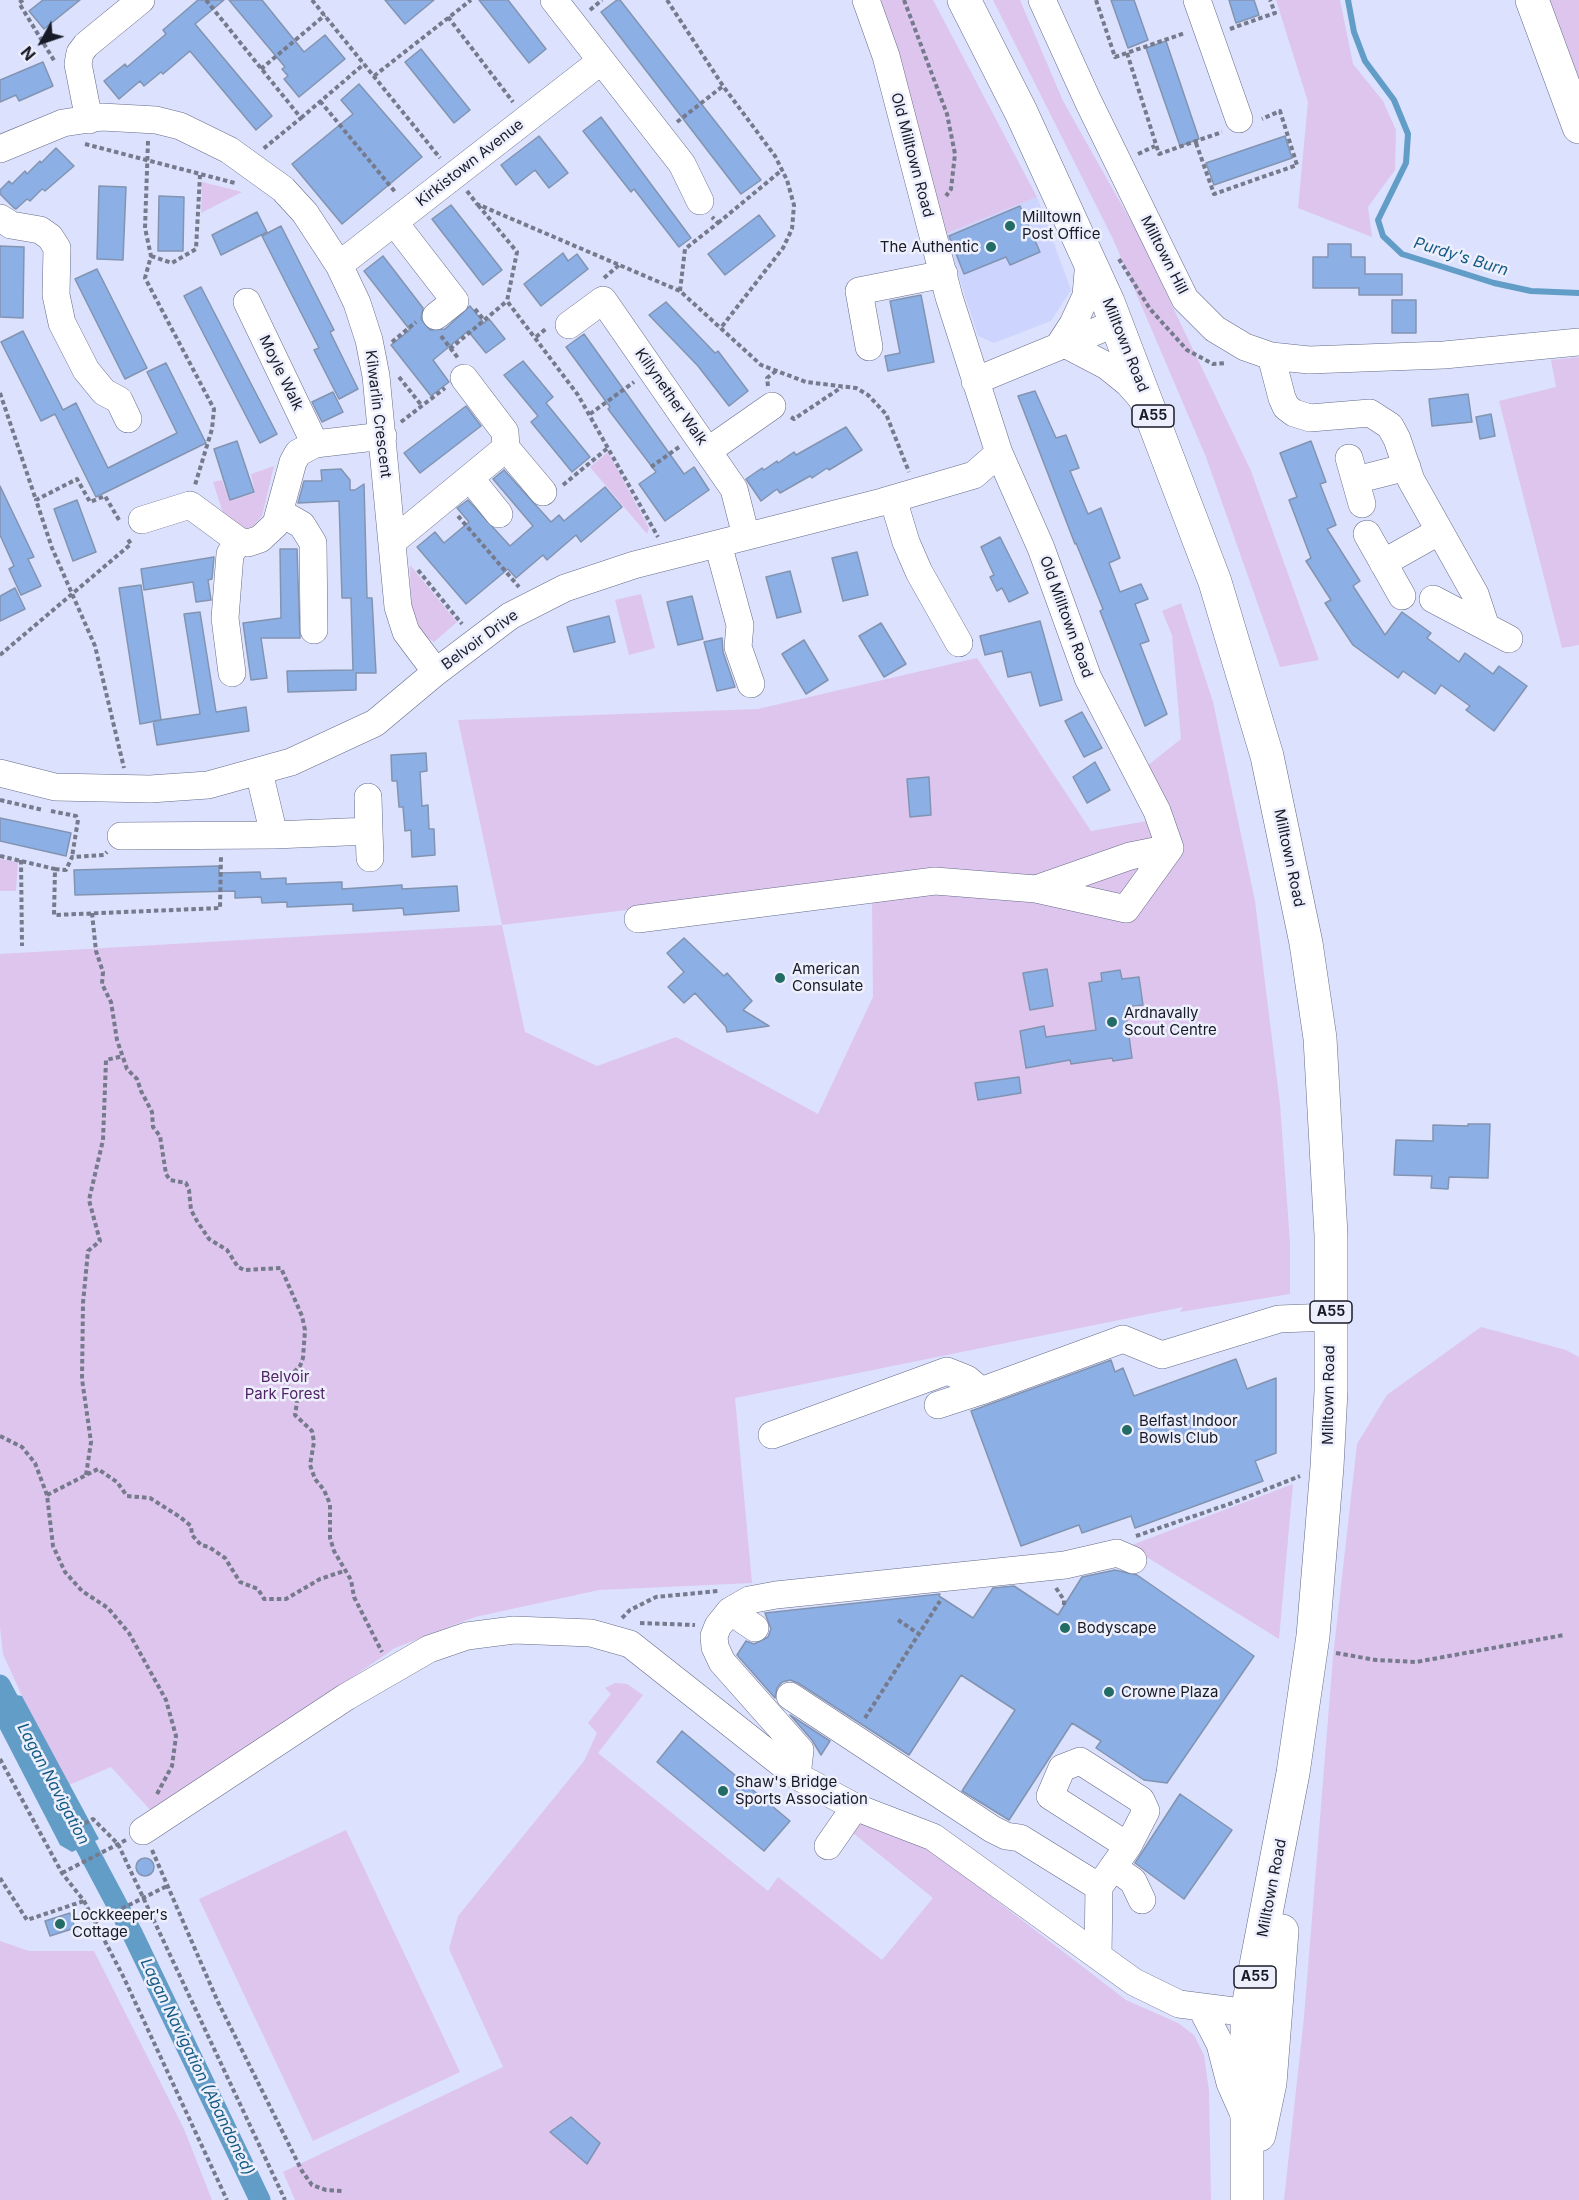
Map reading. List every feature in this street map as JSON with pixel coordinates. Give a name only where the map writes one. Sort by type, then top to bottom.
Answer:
[{"type":"main road","name":"Milltown Road","points":[[964,0],[1100,260],[1116,323],[1151,408],[1215,582],[1267,756],[1289,852],[1320,1038],[1330,1199],[1331,1317],[1327,1467],[1311,1650],[1246,2120],[1247,2191]]},
{"type":"main road","points":[[1532,0],[1579,128]]},
{"type":"main road","name":"Milltown Road","points":[[1247,2191],[1270,2083],[1257,1967],[1293,1773]]},
{"type":"street","points":[[85,131],[80,53],[86,45],[141,0]]},
{"type":"street","points":[[554,0],[682,164],[700,201]]},
{"type":"street","name":"Old Milltown Road","points":[[866,0],[886,56],[929,218],[954,286],[975,381],[999,453],[1041,548],[1088,678],[1157,811],[1170,848]]},
{"type":"street","name":"Milltown Hill","points":[[1042,0],[1088,101],[1185,299],[1215,329],[1245,347],[1271,356],[1309,360],[1444,355],[1579,342]]},
{"type":"street","points":[[1197,0],[1239,119]]},
{"type":"street","name":"Kirkistown Avenue","points":[[339,265],[601,61]]},
{"type":"street","name":"Kilwarlin Crescent","points":[[0,149],[63,123],[85,131],[102,117],[150,120],[180,126],[195,133],[245,173],[283,189],[305,213],[339,265],[357,303],[372,358],[393,541],[398,607],[406,632],[436,672]]},
{"type":"street","points":[[402,216],[455,301],[432,321]]},
{"type":"street","points":[[0,218],[11,225],[40,230],[50,237],[57,248],[56,296],[62,323],[86,370],[104,392],[119,400],[128,419]]},
{"type":"street","points":[[1061,345],[1086,296],[1100,260]]},
{"type":"street","points":[[869,347],[860,291],[954,286]]},
{"type":"street","name":"Killynether Walk","points":[[569,325],[603,300],[734,489],[746,536]]},
{"type":"street","name":"Moyle Walk","points":[[247,302],[315,444]]},
{"type":"street","points":[[975,381],[1116,323]]},
{"type":"street","points":[[1061,345],[1107,366],[1128,382],[1151,408]]},
{"type":"street","points":[[1271,356],[1286,407],[1294,413],[1310,418],[1356,412],[1370,413],[1390,426],[1398,439],[1411,480],[1438,532],[1498,633],[1433,599]]},
{"type":"street","points":[[464,378],[506,432],[506,448],[543,492]]},
{"type":"street","points":[[703,442],[772,406]]},
{"type":"street","points":[[132,523],[190,505],[239,541],[248,543],[260,539],[276,524],[281,513],[293,462],[298,453],[315,444],[382,436]]},
{"type":"street","points":[[393,541],[506,448]]},
{"type":"street","name":"Belvoir Drive","points":[[0,773],[56,787],[129,789],[208,785],[259,772],[313,753],[375,723],[436,672],[510,616],[565,588],[666,557],[974,476],[999,453]]},
{"type":"street","points":[[1356,480],[1407,467]]},
{"type":"street","points":[[470,478],[500,514]]},
{"type":"street","points":[[905,495],[906,542],[919,572],[959,644]]},
{"type":"street","points":[[281,513],[302,525],[313,543],[314,630]]},
{"type":"street","points":[[1383,563],[1438,532]]},
{"type":"street","points":[[1367,534],[1402,596]]},
{"type":"street","points":[[232,674],[225,618],[230,555],[239,541]]},
{"type":"street","points":[[718,544],[740,625],[738,647],[751,684]]},
{"type":"street","points":[[259,772],[274,835]]},
{"type":"street","points":[[368,797],[370,858]]},
{"type":"street","points":[[121,836],[274,835],[369,831]]},
{"type":"street","points":[[638,919],[935,881],[1036,889],[1126,909],[1170,848]]},
{"type":"street","points":[[1036,889],[1130,856],[1170,848]]},
{"type":"street","points":[[938,1405],[1123,1339],[1162,1355],[1279,1319],[1331,1317]]},
{"type":"street","points":[[772,1435],[947,1371],[957,1373],[981,1391]]},
{"type":"street","points":[[797,1776],[800,1750],[722,1662],[715,1647],[721,1624],[749,1600],[956,1576],[1053,1587],[1117,1553],[1133,1560]]},
{"type":"street","points":[[721,1624],[755,1628]]},
{"type":"street","points":[[721,1624],[738,1653]]},
{"type":"street","points":[[143,1831],[391,1668],[429,1649],[467,1636],[514,1630],[557,1630],[611,1636],[630,1644],[797,1776],[855,1807],[933,1837],[1134,1982],[1168,2000],[1261,2014]]},
{"type":"street","points":[[790,1696],[992,1829],[1113,1867],[1133,1881],[1142,1900]]},
{"type":"street","points":[[828,1846],[855,1807]]},
{"type":"street","points":[[1098,1956],[1113,1867]]},
{"type":"street","points":[[1204,2007],[1229,1993],[1257,1967]]},
{"type":"street","points":[[1204,2007],[1220,2044],[1230,2083],[1246,2120]]},
{"type":"path","points":[[23,0],[19,3],[61,70],[80,71]]},
{"type":"path","points":[[206,0],[300,118]]},
{"type":"path","points":[[312,0],[517,252],[507,301],[450,349]]},
{"type":"path","points":[[374,76],[471,0]]},
{"type":"path","points":[[667,0],[723,86],[775,156],[794,205],[792,229],[783,248],[720,328]]},
{"type":"path","points":[[904,0],[941,93],[955,154],[951,189],[929,218]]},
{"type":"path","points":[[1095,0],[1115,57],[1275,13],[1270,0]]},
{"type":"path","points":[[261,69],[325,15]]},
{"type":"path","points":[[448,17],[526,119]]},
{"type":"path","points":[[1127,52],[1159,154],[1196,143],[1221,132],[1239,119],[1259,120],[1280,111],[1297,165],[1214,194],[1196,143]]},
{"type":"path","points":[[85,131],[146,160],[200,175],[245,173],[300,118],[364,64]]},
{"type":"path","points":[[660,136],[723,86]]},
{"type":"path","points":[[320,101],[402,216]]},
{"type":"path","points":[[150,120],[146,160],[145,228],[151,256],[145,278],[214,410],[212,429],[190,505]]},
{"type":"path","points":[[680,291],[685,249],[782,170]]},
{"type":"path","points":[[151,256],[172,263],[196,249],[200,175]]},
{"type":"path","points":[[700,201],[718,223]]},
{"type":"path","points":[[477,204],[680,291],[761,365],[806,382],[843,386],[868,395],[886,414],[905,495]]},
{"type":"path","points":[[1100,260],[1118,258],[1150,309],[1187,350],[1213,364],[1230,362],[1245,347]]},
{"type":"path","points":[[507,301],[591,414],[655,528],[666,557]]},
{"type":"path","points":[[372,358],[432,321],[450,349],[469,372],[464,378],[452,383],[382,436]]},
{"type":"path","points":[[591,414],[652,369]]},
{"type":"path","points":[[772,406],[794,419],[843,386]]},
{"type":"path","points":[[0,393],[71,594],[95,646],[129,789]]},
{"type":"path","points":[[651,467],[703,442]]},
{"type":"path","points":[[543,492],[556,490],[609,447]]},
{"type":"path","points":[[0,655],[131,544],[132,523],[105,496],[90,502],[77,479],[36,500]]},
{"type":"path","points":[[443,499],[533,604]]},
{"type":"path","points":[[393,541],[476,641]]},
{"type":"path","points":[[0,800],[76,816],[78,820],[72,857],[66,870],[0,856]]},
{"type":"path","points":[[55,869],[54,915],[220,908],[221,835]]},
{"type":"path","points":[[72,857],[105,855],[121,836]]},
{"type":"path","points":[[21,860],[22,946]]},
{"type":"path","points":[[92,913],[96,951],[103,972],[102,984],[111,1002],[117,1040],[127,1069],[137,1079],[147,1106],[152,1112],[153,1126],[160,1136],[166,1174],[170,1180],[186,1183],[191,1210],[209,1239],[227,1250],[238,1267],[244,1270],[281,1268],[285,1274],[305,1330],[300,1366],[285,1381],[297,1402],[295,1415],[312,1431],[314,1442],[310,1466],[330,1504],[330,1539],[391,1668]]},
{"type":"path","points":[[86,1476],[91,1442],[82,1379],[83,1303],[88,1251],[100,1241],[89,1200],[103,1140],[106,1060],[123,1056]]},
{"type":"path","points":[[0,1436],[22,1447],[35,1463],[46,1495],[53,1546],[65,1572],[82,1591],[108,1608],[129,1633],[166,1700],[176,1736],[172,1766],[156,1796],[137,1821],[143,1831]]},
{"type":"path","points":[[46,1495],[98,1469],[117,1482],[127,1496],[150,1498],[158,1506],[173,1512],[191,1526],[192,1535],[201,1545],[209,1547],[225,1558],[240,1582],[258,1589],[264,1599],[286,1599],[320,1579],[344,1571]]},
{"type":"path","points":[[853,1736],[956,1576]]},
{"type":"path","points":[[898,1620],[919,1634]]},
{"type":"path","points":[[618,1623],[721,1624]]},
{"type":"path","points":[[1311,1650],[1376,1660],[1416,1662],[1564,1635]]},
{"type":"path","points":[[0,1759],[62,1873],[84,1901],[95,1922],[227,2200]]},
{"type":"path","points":[[78,1827],[93,1819],[118,1844],[285,2200]]},
{"type":"path","points":[[62,1873],[118,1844]]},
{"type":"path","points":[[0,1878],[27,1920],[84,1901]]},
{"type":"path","points":[[95,1922],[169,1886],[222,2012],[302,2171],[312,2185],[326,2190],[343,2191]]},
{"type":"shaded area","points":[[1037,197],[1071,290],[1051,321],[994,343],[978,336],[945,234]]},
{"type":"green space","points":[[875,0],[933,0],[1037,197],[945,234]]},
{"type":"green space","points":[[993,0],[1020,0],[1063,101],[1137,232],[1251,471],[1319,660],[1280,667],[1206,457],[1113,239]]},
{"type":"green space","points":[[1276,0],[1340,0],[1353,64],[1383,101],[1396,130],[1395,170],[1368,207],[1372,237],[1298,208],[1308,102]]},
{"type":"green space","points":[[1550,0],[1579,0],[1579,89],[1564,47]]},
{"type":"green space","points":[[202,182],[242,192],[201,213]]},
{"type":"green space","points":[[1579,357],[1579,645],[1562,648],[1499,401],[1556,387],[1551,360]]},
{"type":"green space","points":[[608,452],[649,528],[647,534],[590,467]]},
{"type":"green space","points":[[274,466],[262,516],[252,527],[242,529],[223,513],[213,482],[222,480],[230,501],[255,493],[251,474]]},
{"type":"green space","points":[[410,565],[457,622],[434,642],[424,635],[411,612]]},
{"type":"green space","points":[[641,594],[655,648],[629,655],[615,600]]},
{"type":"green space","name":"Belvoir Park Forest","points":[[1181,603],[1213,702],[1255,901],[1280,1104],[1290,1243],[1290,1294],[1180,1312],[1183,1307],[735,1398],[752,1583],[599,1590],[475,1617],[395,1648],[153,1813],[111,1767],[69,1785],[22,1696],[3,1654],[0,1627],[0,954],[502,925],[458,720],[758,709],[977,658],[1091,831],[1169,817],[1147,766],[1181,739],[1172,635],[1162,611]],"holes":[[[934,873],[872,900],[873,997],[818,1114],[676,1037],[597,1066],[525,1032],[502,925]]]},
{"type":"green space","points":[[0,859],[18,862],[16,891],[0,891]]},
{"type":"green space","points":[[1481,1327],[1566,1350],[1579,1357],[1579,2200],[1284,2200],[1304,2017],[1333,1657],[1357,1444],[1387,1395]]},
{"type":"green space","points":[[1293,1484],[1279,1639],[1129,1546]]},
{"type":"green space","points":[[615,1683],[627,1684],[643,1695],[598,1753],[768,1891],[778,1877],[882,1960],[933,1898],[848,1829],[855,1819],[928,1848],[1126,2000],[1178,2023],[1194,2035],[1204,2055],[1209,2091],[1211,2200],[295,2200],[283,2172],[503,2067],[449,1949],[458,1916],[584,1761],[597,1733],[588,1723],[611,1694],[605,1688]]},
{"type":"green space","points":[[346,1830],[460,2072],[313,2141],[199,1899]]},
{"type":"green space","points":[[0,1941],[29,1951],[94,1951],[184,2129],[212,2200],[0,2200]]},
{"type":"water","points":[[4,1693],[22,1696],[99,1839],[72,1852],[60,1845],[0,1729],[0,1698]]},
{"type":"building","points":[[43,0],[80,0],[44,29],[29,11]]},
{"type":"building","points":[[198,0],[224,0],[195,24],[272,116],[256,130],[190,51],[163,74],[161,72],[144,86],[140,81],[119,99],[104,81],[125,64],[127,67],[166,34],[163,30]]},
{"type":"building","points":[[229,0],[262,0],[304,52],[325,35],[345,59],[299,97],[284,79],[288,76],[282,69],[285,67]]},
{"type":"building","points":[[385,0],[434,0],[405,24]]},
{"type":"building","points":[[479,0],[508,0],[546,49],[529,63]]},
{"type":"building","points":[[620,0],[761,180],[741,194],[601,12]]},
{"type":"building","points":[[1111,0],[1134,0],[1148,40],[1128,48]]},
{"type":"building","points":[[1229,0],[1254,0],[1259,15],[1236,23]]},
{"type":"building","points":[[1166,41],[1199,139],[1180,146],[1146,48]]},
{"type":"building","points":[[421,49],[470,110],[454,123],[405,62]]},
{"type":"building","points":[[43,62],[53,86],[19,101],[16,95],[0,102],[0,80]]},
{"type":"building","points":[[359,84],[422,157],[342,224],[292,164],[353,114],[341,100]]},
{"type":"building","points":[[601,117],[691,238],[679,247],[634,189],[631,192],[583,131]]},
{"type":"building","points":[[539,136],[568,173],[549,188],[535,170],[516,185],[501,165]]},
{"type":"building","points":[[1285,136],[1292,158],[1214,185],[1206,163]]},
{"type":"building","points":[[56,148],[74,166],[45,191],[42,189],[30,201],[27,199],[16,209],[14,208],[0,194],[0,190],[9,181],[12,184],[25,171],[27,174]]},
{"type":"building","points":[[99,186],[126,187],[123,260],[97,259]]},
{"type":"building","points":[[159,196],[184,197],[183,251],[158,251]]},
{"type":"building","points":[[451,205],[502,270],[483,285],[432,219]]},
{"type":"building","points":[[1020,206],[1040,252],[1010,265],[1006,257],[964,274],[949,236]]},
{"type":"building","points":[[257,212],[267,232],[221,255],[212,235]]},
{"type":"building","points":[[759,215],[775,236],[725,275],[708,254]]},
{"type":"building","points":[[281,226],[334,330],[330,332],[358,389],[339,399],[314,350],[319,348],[262,236]]},
{"type":"building","points":[[1328,244],[1351,244],[1351,257],[1365,257],[1365,274],[1402,274],[1402,295],[1359,295],[1359,288],[1313,288],[1313,257],[1328,257]]},
{"type":"building","points":[[0,246],[24,247],[23,318],[0,317]]},
{"type":"building","points":[[563,253],[568,261],[577,254],[588,269],[541,306],[524,284]]},
{"type":"building","points":[[383,256],[423,308],[421,319],[430,330],[445,329],[470,306],[484,323],[489,319],[505,339],[486,353],[468,331],[433,360],[449,382],[431,396],[391,345],[410,330],[364,271]]},
{"type":"building","points":[[97,269],[147,368],[125,379],[75,279]]},
{"type":"building","points":[[201,287],[277,434],[260,443],[184,296]]},
{"type":"building","points":[[921,295],[934,362],[888,371],[885,356],[900,353],[890,301]]},
{"type":"building","points":[[1392,300],[1416,300],[1416,333],[1392,333]]},
{"type":"building","points":[[666,302],[715,353],[718,351],[748,391],[729,406],[698,366],[649,315]]},
{"type":"building","points":[[23,331],[63,410],[76,403],[108,468],[177,433],[147,372],[166,363],[206,443],[96,497],[55,414],[41,421],[1,342]]},
{"type":"building","points":[[584,334],[684,474],[694,467],[709,490],[665,521],[639,484],[656,472],[608,409],[610,407],[566,347]]},
{"type":"building","points":[[523,361],[553,397],[546,403],[590,457],[572,472],[531,422],[538,416],[504,375]]},
{"type":"building","points":[[1035,391],[1056,438],[1066,435],[1079,468],[1070,471],[1088,514],[1101,508],[1120,558],[1109,563],[1120,592],[1141,584],[1148,599],[1135,604],[1149,641],[1140,644],[1167,714],[1145,726],[1100,611],[1103,609],[1075,544],[1018,396]]},
{"type":"building","points":[[333,392],[343,412],[322,422],[312,402]]},
{"type":"building","points":[[1468,394],[1472,422],[1432,426],[1429,399]]},
{"type":"building","points":[[466,406],[481,426],[420,473],[404,453]]},
{"type":"building","points":[[1491,414],[1495,436],[1480,439],[1476,417]]},
{"type":"building","points":[[846,427],[862,450],[829,470],[827,468],[780,493],[777,489],[761,501],[746,479],[762,468],[764,470],[777,461],[778,463],[794,452],[796,455]]},
{"type":"building","points":[[237,441],[254,492],[230,500],[214,449]]},
{"type":"building","points":[[1311,441],[1326,482],[1320,484],[1336,525],[1327,529],[1360,581],[1353,586],[1385,635],[1402,612],[1431,633],[1427,638],[1459,662],[1465,653],[1493,674],[1499,666],[1527,686],[1494,731],[1466,710],[1470,706],[1441,685],[1435,694],[1403,671],[1398,678],[1353,645],[1325,603],[1331,600],[1306,561],[1311,558],[1289,500],[1297,497],[1280,453]]},
{"type":"building","points":[[341,469],[350,480],[350,490],[355,490],[364,484],[367,598],[372,598],[376,673],[356,673],[356,690],[288,692],[287,671],[353,670],[351,598],[342,598],[339,501],[298,503],[304,481],[322,481],[321,470]]},
{"type":"building","points":[[504,470],[551,522],[559,515],[564,521],[605,487],[622,507],[581,542],[576,535],[547,560],[543,555],[516,578],[508,569],[466,604],[417,547],[435,532],[444,543],[469,522],[457,508],[468,500],[510,546],[533,526],[493,479]]},
{"type":"building","points":[[0,486],[34,557],[28,559],[41,586],[21,595],[9,569],[14,566],[0,535]]},
{"type":"building","points":[[77,500],[96,552],[73,561],[54,509]]},
{"type":"building","points":[[1000,537],[1028,593],[1009,602],[1002,588],[997,591],[990,577],[994,575],[981,547]]},
{"type":"building","points":[[280,549],[297,549],[300,638],[261,638],[267,678],[251,680],[243,623],[281,618]]},
{"type":"building","points":[[857,552],[868,595],[843,601],[832,558]]},
{"type":"building","points":[[214,557],[212,579],[208,580],[211,600],[196,602],[193,582],[144,590],[141,569]]},
{"type":"building","points":[[790,571],[801,612],[777,618],[766,577]]},
{"type":"building","points":[[141,585],[161,720],[140,724],[119,588]]},
{"type":"building","points":[[15,588],[25,609],[0,621],[0,596]]},
{"type":"building","points":[[692,596],[703,639],[678,645],[667,602]]},
{"type":"building","points":[[200,612],[216,712],[246,707],[249,731],[157,745],[153,721],[200,714],[184,614]]},
{"type":"building","points":[[609,616],[615,642],[574,652],[567,627]]},
{"type":"building","points":[[1040,621],[1062,700],[1040,706],[1031,672],[1008,677],[1002,651],[985,655],[980,636]]},
{"type":"building","points":[[881,623],[906,664],[884,677],[859,636]]},
{"type":"building","points":[[722,638],[723,652],[735,687],[717,691],[704,642]]},
{"type":"building","points":[[804,640],[828,680],[806,694],[782,654]]},
{"type":"building","points":[[1082,712],[1102,748],[1084,757],[1065,721]]},
{"type":"building","points":[[426,753],[427,771],[420,772],[422,806],[428,805],[429,829],[434,829],[435,855],[412,857],[411,830],[405,831],[403,807],[399,807],[397,781],[392,781],[391,755]]},
{"type":"building","points":[[1095,762],[1110,790],[1087,803],[1073,777]]},
{"type":"building","points":[[929,777],[931,815],[910,817],[907,779]]},
{"type":"building","points":[[0,818],[71,833],[66,856],[0,841]]},
{"type":"building","points":[[219,866],[219,873],[260,872],[261,879],[286,878],[286,884],[342,882],[342,889],[402,885],[402,889],[457,886],[459,911],[404,915],[403,908],[353,911],[353,904],[287,907],[287,902],[262,903],[261,897],[235,898],[235,891],[75,895],[74,870]]},
{"type":"building","points":[[684,938],[724,976],[727,973],[752,1001],[743,1010],[769,1026],[727,1032],[726,1027],[695,993],[684,1003],[668,987],[684,972],[667,953]]},
{"type":"building","points":[[1047,969],[1053,1006],[1030,1010],[1023,973]]},
{"type":"building","name":"Ardnavally Scout Centre","points":[[1120,970],[1122,979],[1139,977],[1143,1005],[1125,1007],[1132,1058],[1113,1061],[1112,1058],[1071,1064],[1070,1060],[1026,1068],[1020,1031],[1044,1026],[1046,1037],[1096,1030],[1089,983],[1102,981],[1101,973]]},
{"type":"building","points":[[1019,1077],[1021,1093],[978,1100],[975,1083]]},
{"type":"building","points":[[1468,1124],[1490,1124],[1488,1178],[1449,1177],[1448,1189],[1431,1188],[1432,1176],[1394,1175],[1396,1140],[1433,1141],[1433,1125],[1468,1126]]},
{"type":"building","name":"Belfast Indoor Bowls Club","points":[[1236,1359],[1247,1389],[1276,1378],[1276,1453],[1255,1461],[1263,1481],[1135,1528],[1131,1516],[1082,1533],[1079,1525],[1021,1546],[971,1411],[1111,1360],[1115,1372],[1123,1368],[1134,1396]]},
{"type":"building","name":"Crowne Plaza","points":[[1115,1570],[1137,1575],[1254,1656],[1167,1783],[1144,1780],[1096,1748],[1101,1741],[1072,1723],[1009,1820],[962,1791],[1015,1710],[961,1675],[909,1755],[798,1683],[790,1680],[782,1682],[777,1688],[775,1698],[737,1655],[746,1641],[754,1644],[768,1637],[771,1629],[765,1613],[940,1594],[939,1596],[973,1618],[993,1588],[1014,1586],[1058,1615],[1082,1577]]},
{"type":"building","points":[[790,1715],[830,1741],[821,1755],[812,1740]]},
{"type":"building","name":"Shaw's Bridge Sports Association","points":[[682,1731],[790,1821],[764,1851],[657,1762]]},
{"type":"building","points":[[1180,1794],[1232,1830],[1184,1899],[1135,1863]]},
{"type":"building","points":[[145,1858],[151,1861],[154,1867],[151,1873],[145,1876],[139,1873],[136,1867],[139,1861]]},
{"type":"building","name":"Lockkeeper's Cottage","points":[[70,1913],[75,1928],[50,1936],[45,1921]]},
{"type":"building","points":[[571,2117],[600,2143],[587,2164],[550,2132]]},
{"type":"waterway","name":"Purdy's Burn","points":[[1348,0],[1354,32],[1365,61],[1394,100],[1408,134],[1406,163],[1378,220],[1383,236],[1402,254],[1494,283],[1531,291],[1579,293]]},
{"type":"waterway","name":"Lagan Navigation","points":[[0,1685],[17,1717]]},
{"type":"waterway","name":"Lagan Navigation (Abandoned)","points":[[73,1822],[133,1935],[260,2200]]},
{"type":"place","name":"Milltown Post Office","points":[[1010,226]]},
{"type":"place","name":"The Authentic","points":[[991,247]]},
{"type":"place","name":"American Consulate","points":[[780,978]]},
{"type":"place","name":"Ardnavally Scout Centre","points":[[1112,1022]]},
{"type":"place","name":"Belfast Indoor Bowls Club","points":[[1127,1430]]},
{"type":"place","name":"Bodyscape","points":[[1065,1628]]},
{"type":"place","name":"Crowne Plaza","points":[[1109,1692]]},
{"type":"place","name":"Shaw's Bridge Sports Association","points":[[723,1791]]},
{"type":"place","name":"Lockkeeper's Cottage","points":[[60,1924]]}]
